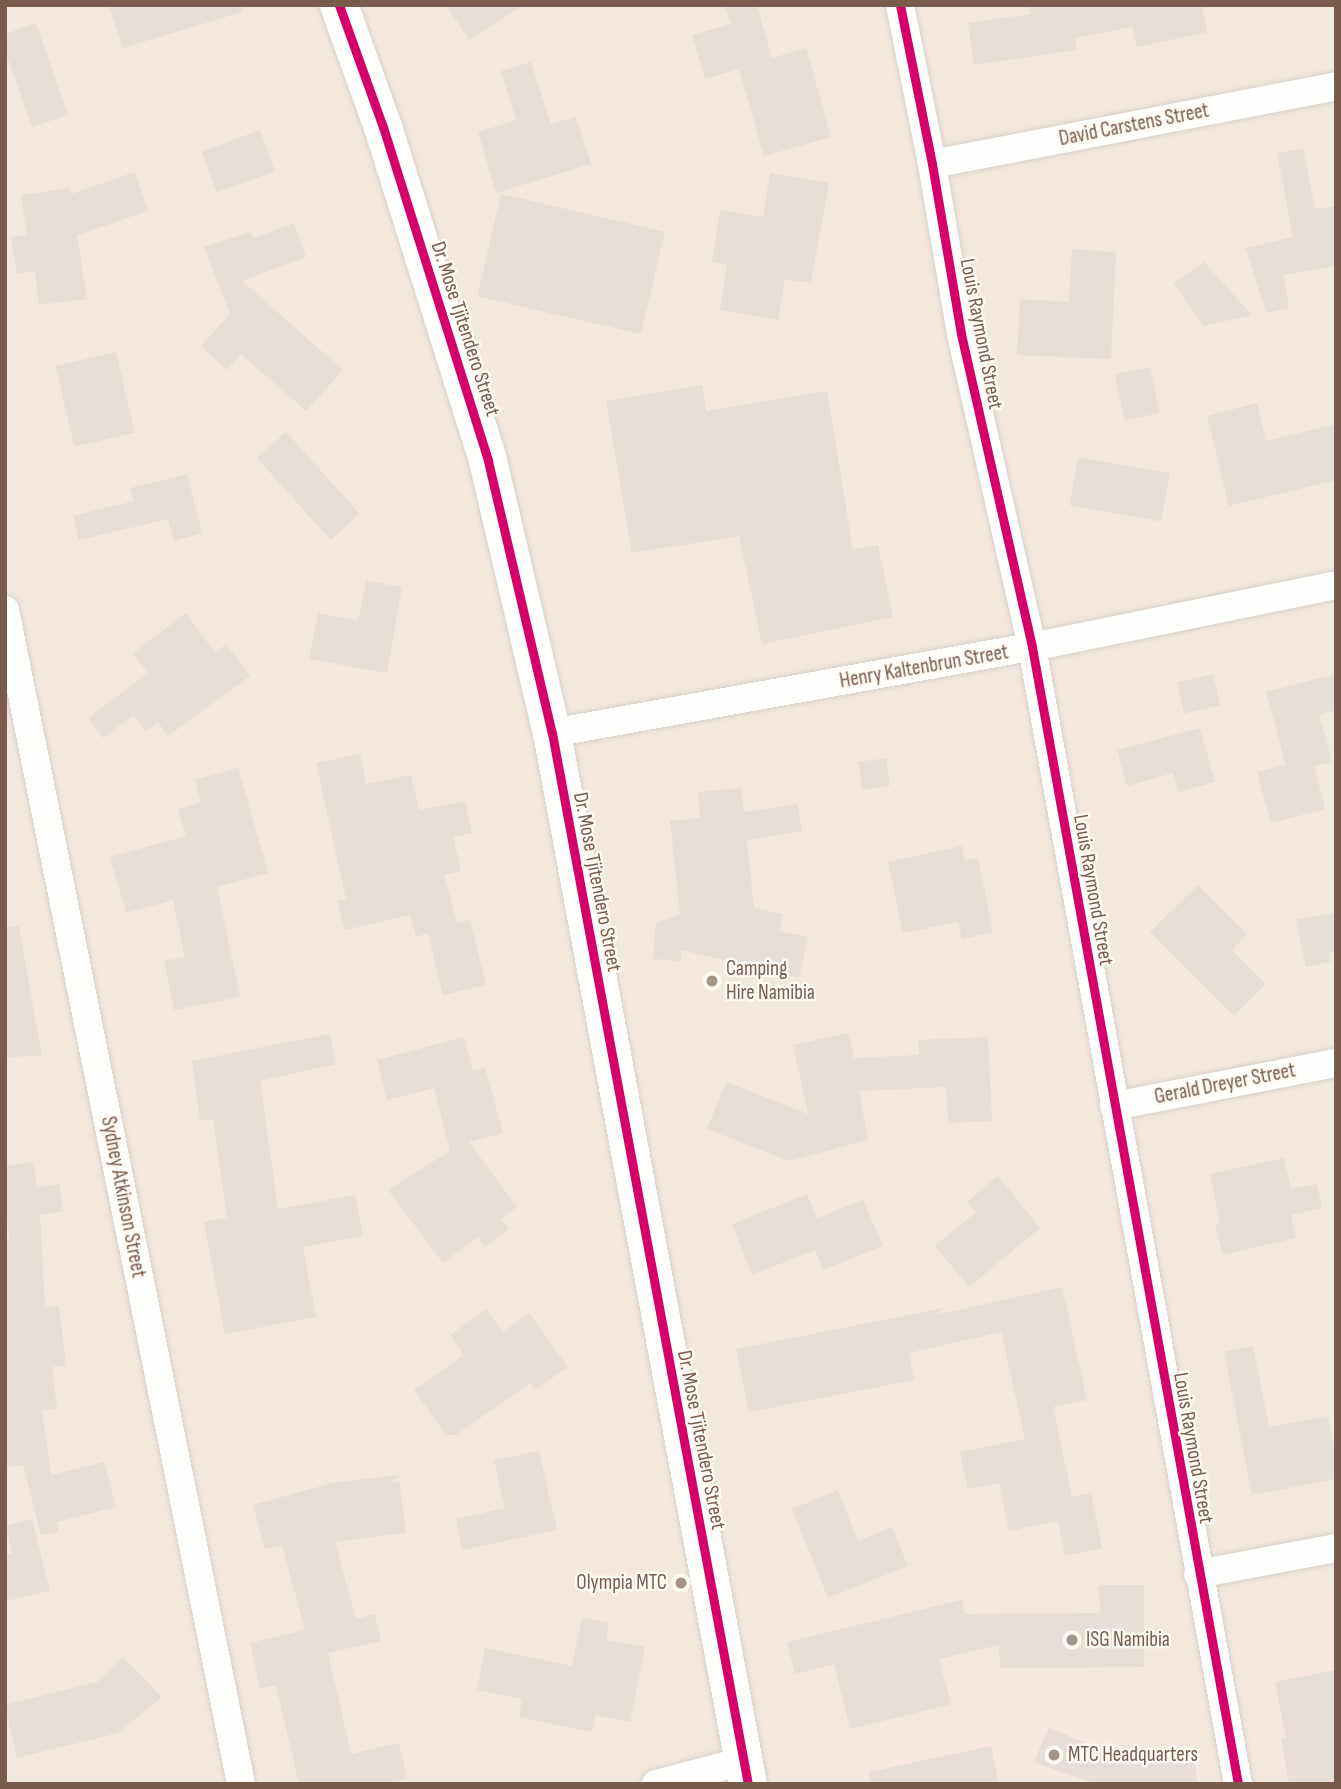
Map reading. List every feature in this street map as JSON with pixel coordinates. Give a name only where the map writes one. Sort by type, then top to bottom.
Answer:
[{"type":"street","name":"Dr. Mose Tjitendero Street","points":[[339,5],[383,127],[488,461],[552,733],[745,1772]]},
{"type":"street","name":"Louis Raymond Street","points":[[900,5],[932,164],[961,334],[1032,647],[1238,1784]]},
{"type":"street","name":"David Carstens Street","points":[[932,164],[1336,86]]},
{"type":"street","name":"Henry Kaltenbrun Street","points":[[552,733],[1032,647],[1336,586]]},
{"type":"street","name":"Sydney Atkinson Street","points":[[5,610],[241,1784]]},
{"type":"street","name":"Gerald Dreyer Street","points":[[1114,1106],[1336,1063]]},
{"type":"street","points":[[1198,1574],[1336,1548]]},
{"type":"street","points":[[656,1784],[745,1772]]},
{"type":"shaded area","points":[[5,5],[1336,5],[1336,1784],[5,1784]]},
{"type":"shaded area","points":[[1336,1587],[1336,1784],[1285,1784],[1252,1601]]},
{"type":"shaded area","name":"MTC Headquarters","points":[[1187,1682],[1210,1784],[791,1784],[790,1777],[1018,1733],[1015,1713]]},
{"type":"building","points":[[109,5],[241,5],[242,12],[123,48]]},
{"type":"building","points":[[446,5],[524,5],[469,40]]},
{"type":"building","points":[[725,5],[757,5],[772,58],[806,48],[831,137],[764,156],[739,69],[705,79],[692,35],[731,24]]},
{"type":"building","points":[[1029,5],[1202,5],[1207,32],[1137,47],[1132,27],[1075,38],[1077,50],[974,65],[968,23],[1031,14]]},
{"type":"building","points":[[36,23],[68,115],[32,127],[5,51],[5,34]]},
{"type":"building","points":[[531,62],[551,124],[576,117],[591,164],[496,193],[478,132],[516,120],[501,71]]},
{"type":"building","points":[[260,130],[275,171],[217,193],[202,151]]},
{"type":"building","points":[[1303,148],[1315,209],[1336,206],[1336,266],[1284,275],[1289,308],[1266,313],[1246,248],[1293,237],[1277,153]]},
{"type":"building","points":[[135,172],[148,211],[77,235],[87,299],[39,305],[35,271],[17,274],[11,237],[27,235],[21,195],[70,188],[71,194]]},
{"type":"building","points":[[770,173],[829,183],[811,283],[785,279],[778,320],[720,310],[727,265],[712,262],[720,210],[763,217]]},
{"type":"building","points":[[501,194],[665,232],[641,334],[477,296]]},
{"type":"building","points":[[294,223],[306,257],[242,281],[343,370],[306,411],[241,354],[227,370],[201,346],[230,314],[204,247],[251,232],[253,238]]},
{"type":"building","points":[[1072,249],[1116,252],[1111,359],[1017,355],[1020,299],[1069,302]]},
{"type":"building","points":[[1204,262],[1252,315],[1203,326],[1174,283]]},
{"type":"building","points":[[116,352],[135,433],[74,447],[56,366]]},
{"type":"building","points":[[1150,367],[1160,413],[1125,420],[1115,374]]},
{"type":"building","points":[[702,385],[706,411],[827,391],[853,550],[878,545],[893,617],[762,644],[739,536],[632,553],[606,401]]},
{"type":"building","points":[[1257,403],[1266,441],[1336,424],[1336,480],[1229,506],[1207,416]]},
{"type":"building","points":[[286,432],[360,514],[331,540],[257,458]]},
{"type":"building","points":[[1078,457],[1170,473],[1161,521],[1069,505]]},
{"type":"building","points":[[187,474],[202,533],[174,541],[168,519],[79,540],[73,516],[134,501],[130,488]]},
{"type":"building","points":[[366,581],[402,587],[387,673],[309,659],[318,613],[358,621]]},
{"type":"building","points":[[186,613],[215,653],[226,644],[250,676],[168,736],[158,722],[146,731],[134,715],[103,738],[88,718],[148,673],[133,653]]},
{"type":"building","points":[[1213,674],[1220,705],[1184,714],[1177,682]]},
{"type":"building","points":[[1336,674],[1336,710],[1319,715],[1332,762],[1314,766],[1325,809],[1271,823],[1257,772],[1286,765],[1266,692]]},
{"type":"building","points":[[1200,728],[1215,782],[1178,792],[1173,773],[1127,786],[1117,750]]},
{"type":"building","points":[[360,754],[366,784],[411,775],[419,810],[465,801],[472,833],[453,837],[461,871],[444,875],[457,923],[470,920],[486,985],[443,995],[428,933],[416,937],[410,915],[345,930],[337,901],[346,899],[316,763]]},
{"type":"building","points":[[886,758],[890,786],[862,790],[858,762]]},
{"type":"building","points":[[238,768],[268,873],[217,887],[240,997],[174,1010],[164,961],[185,957],[173,900],[126,913],[110,857],[186,836],[178,809],[201,802],[195,780]]},
{"type":"building","points":[[741,788],[744,812],[798,804],[802,831],[747,840],[754,908],[783,914],[779,931],[808,937],[799,978],[681,950],[681,961],[653,959],[656,923],[680,914],[670,821],[700,818],[698,792]]},
{"type":"building","points":[[962,846],[965,861],[978,858],[993,932],[962,939],[958,922],[903,933],[888,862]]},
{"type":"building","points":[[1198,885],[1247,934],[1232,950],[1266,984],[1234,1016],[1150,932]]},
{"type":"building","points":[[1336,912],[1336,952],[1329,953],[1330,962],[1306,967],[1296,920]]},
{"type":"building","points":[[19,926],[42,1056],[5,1057],[5,928]]},
{"type":"building","points":[[848,1033],[854,1058],[919,1055],[918,1040],[988,1037],[992,1121],[948,1123],[946,1087],[859,1091],[868,1140],[789,1161],[707,1129],[726,1082],[808,1114],[793,1045]]},
{"type":"building","points":[[330,1034],[336,1064],[260,1081],[278,1209],[355,1195],[363,1236],[303,1247],[316,1317],[225,1334],[204,1222],[227,1218],[213,1119],[200,1121],[192,1061]]},
{"type":"building","points":[[464,1037],[473,1071],[485,1067],[503,1133],[469,1142],[517,1207],[501,1219],[509,1229],[485,1247],[478,1237],[443,1263],[388,1190],[450,1151],[434,1088],[387,1100],[377,1060]]},
{"type":"building","points":[[1284,1158],[1291,1189],[1317,1184],[1322,1208],[1291,1215],[1296,1238],[1223,1255],[1215,1224],[1220,1222],[1210,1174]]},
{"type":"building","points":[[33,1162],[37,1187],[59,1184],[63,1211],[40,1215],[45,1307],[59,1306],[66,1366],[52,1367],[57,1408],[42,1410],[51,1475],[104,1462],[116,1507],[57,1522],[58,1532],[41,1535],[23,1465],[5,1467],[5,1240],[10,1240],[5,1208],[5,1166]]},
{"type":"building","points":[[998,1176],[1040,1228],[969,1287],[935,1246],[976,1212],[967,1202]]},
{"type":"building","points":[[807,1194],[817,1218],[863,1200],[883,1246],[823,1270],[815,1250],[752,1275],[732,1224]]},
{"type":"building","points":[[1062,1287],[1087,1400],[1053,1407],[1072,1497],[1091,1493],[1102,1548],[1065,1556],[1058,1521],[1009,1531],[999,1483],[968,1489],[960,1452],[1025,1439],[1001,1332],[909,1353],[914,1380],[749,1412],[736,1349],[944,1308],[936,1315]]},
{"type":"building","points":[[486,1309],[503,1332],[529,1313],[568,1367],[535,1390],[530,1383],[456,1435],[446,1435],[414,1390],[464,1355],[450,1335]]},
{"type":"building","points":[[1253,1346],[1269,1427],[1328,1416],[1336,1456],[1336,1479],[1252,1495],[1224,1352]]},
{"type":"building","points":[[539,1451],[557,1530],[462,1550],[456,1519],[505,1508],[494,1460]]},
{"type":"building","points":[[400,1475],[388,1484],[399,1481],[406,1533],[335,1542],[356,1619],[375,1614],[381,1641],[328,1653],[351,1754],[399,1743],[407,1779],[385,1784],[299,1784],[276,1685],[260,1689],[250,1643],[305,1630],[282,1545],[265,1549],[253,1505],[332,1483]]},
{"type":"building","points":[[838,1490],[858,1541],[892,1527],[908,1566],[828,1598],[792,1509]]},
{"type":"building","points":[[32,1519],[50,1591],[5,1601],[5,1555],[12,1553],[6,1526]]},
{"type":"building","points":[[1099,1585],[1144,1585],[1144,1667],[1000,1668],[999,1645],[939,1659],[951,1704],[850,1729],[834,1664],[795,1674],[787,1642],[962,1600],[965,1614],[1100,1613]]},
{"type":"building","points":[[582,1617],[609,1623],[606,1640],[645,1647],[630,1722],[596,1715],[592,1732],[519,1717],[522,1699],[477,1690],[485,1648],[572,1666]]},
{"type":"building","points":[[123,1657],[162,1697],[118,1733],[17,1758],[5,1705],[97,1682]]},
{"type":"building","points":[[1336,1670],[1336,1784],[1289,1784],[1281,1738],[1286,1737],[1275,1682]]},
{"type":"building","points":[[1049,1727],[1093,1747],[1149,1759],[1193,1751],[1198,1784],[1095,1784],[1034,1762]]},
{"type":"building","points":[[991,1746],[999,1784],[870,1784],[869,1772]]},
{"type":"cycle path","points":[[339,5],[383,127],[488,461],[552,733],[748,1784]]},
{"type":"cycle path","points":[[900,5],[932,164],[961,334],[1032,647],[1238,1784]]},
{"type":"place","name":"Camping Hire Namibia","points":[[712,981]]},
{"type":"place","name":"Olympia MTC","points":[[681,1583]]},
{"type":"place","name":"ISG Namibia","points":[[1072,1640]]},
{"type":"place","name":"MTC Headquarters","points":[[1054,1755]]}]
